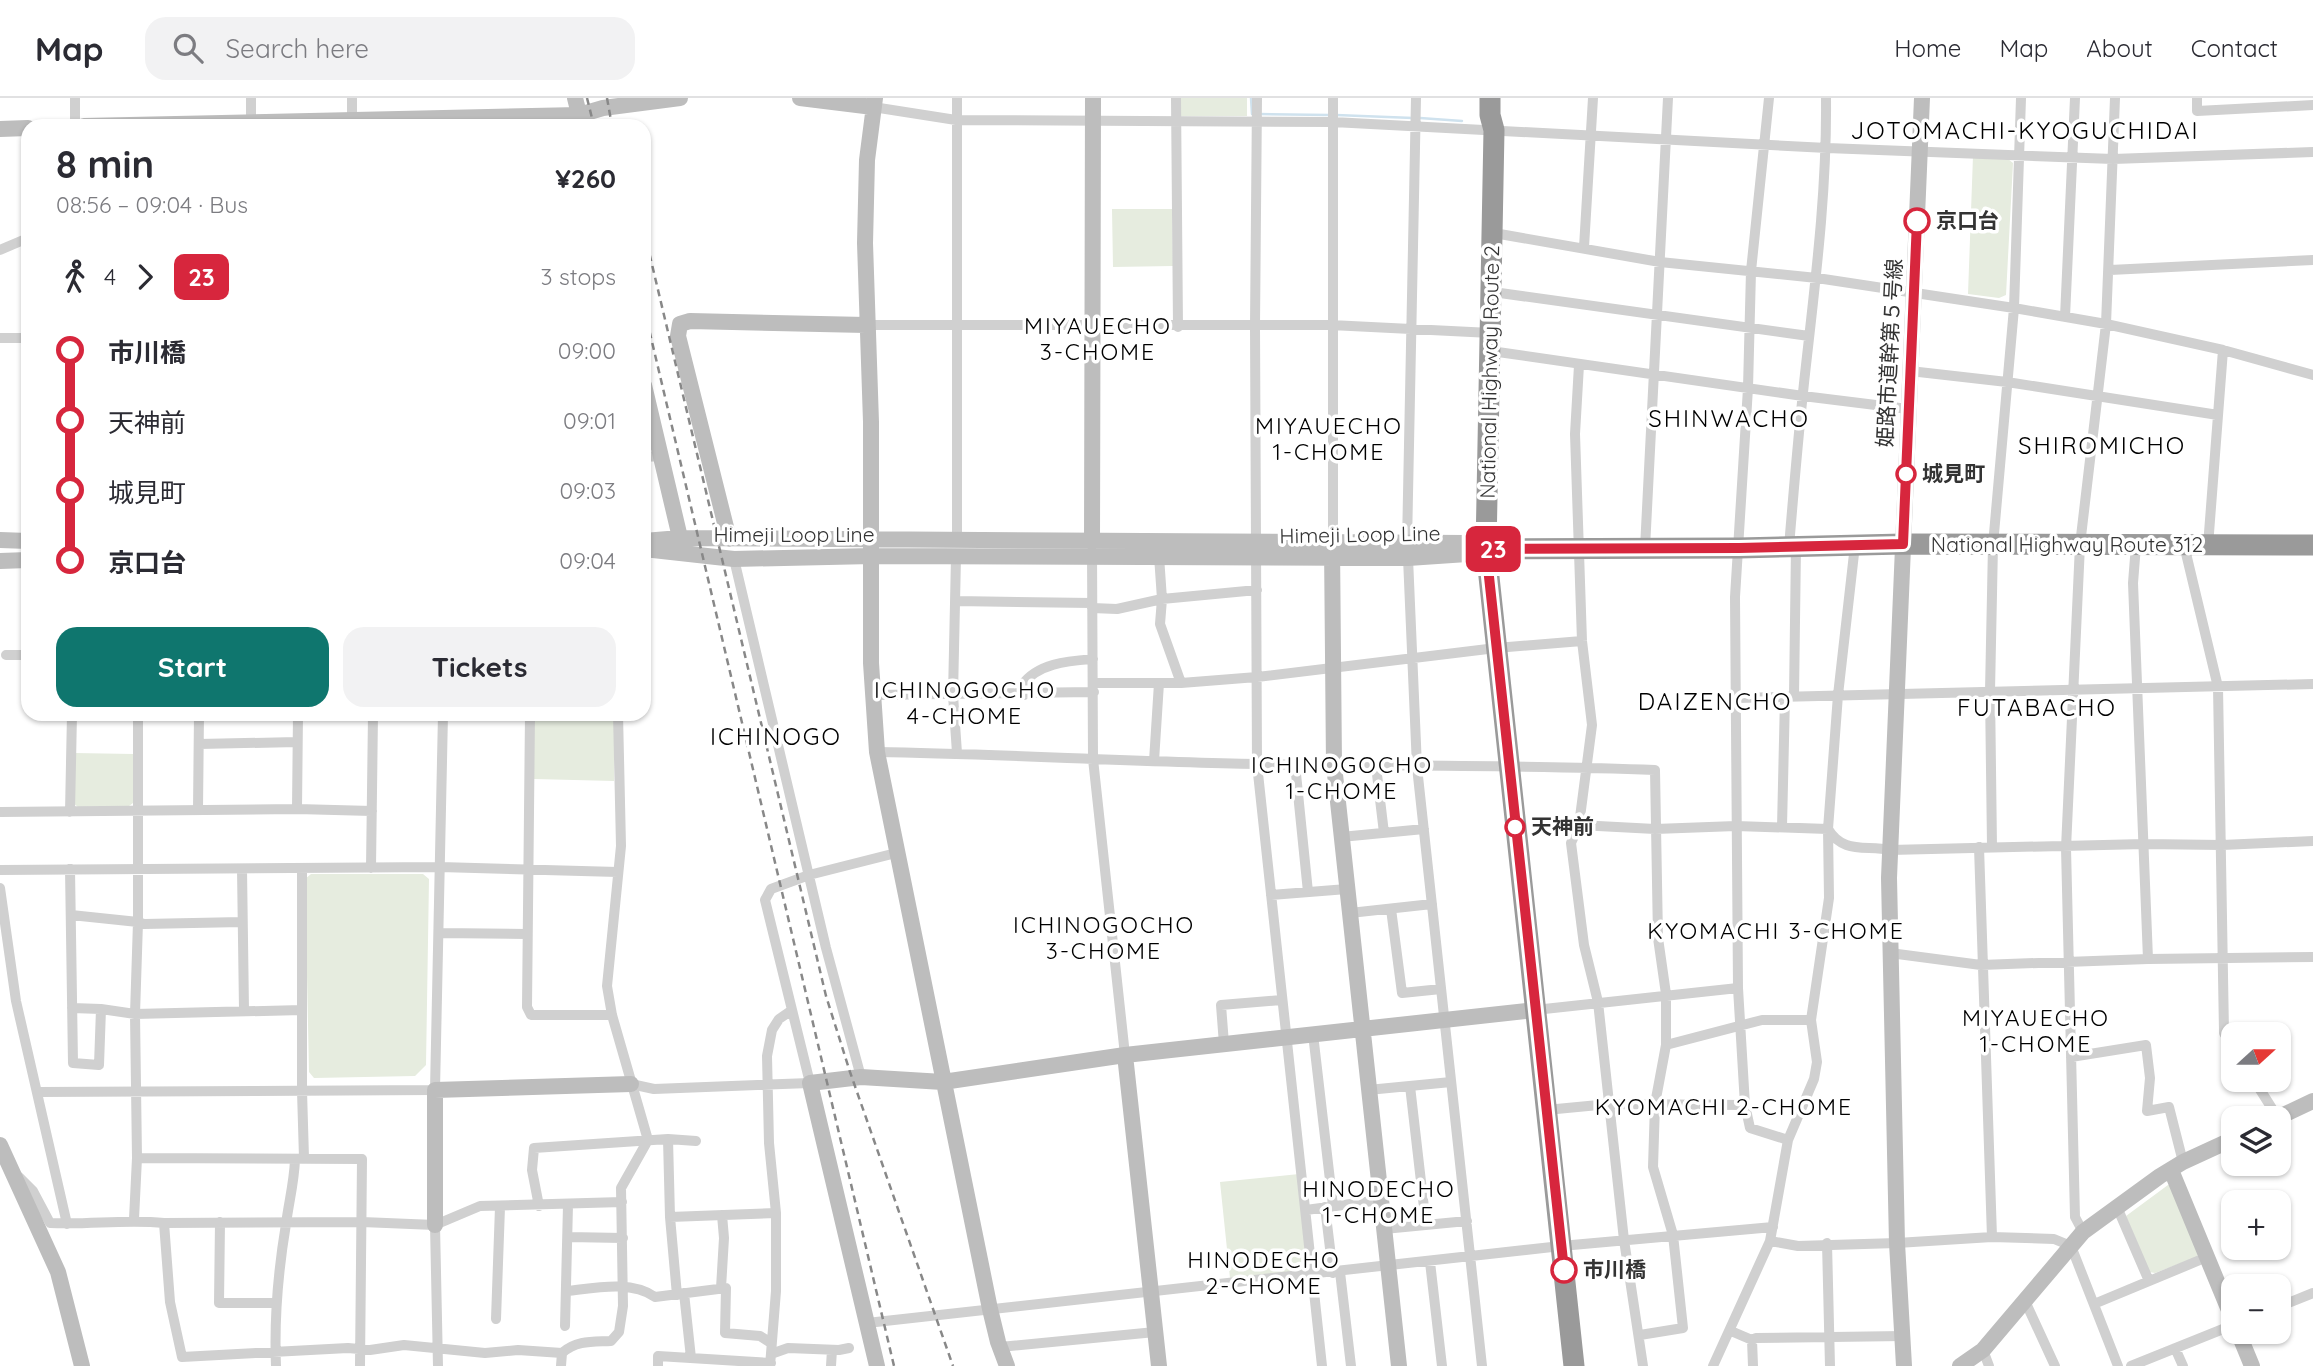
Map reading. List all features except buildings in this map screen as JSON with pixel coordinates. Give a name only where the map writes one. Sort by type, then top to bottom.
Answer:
[{"type":"highway","name":"National Highway Route 2","points":[[1490,98],[1490,115],[1494,130],[1494,233],[1486,549],[1574,1366]]},
{"type":"highway","name":"National Highway Route 2","points":[[1494,130],[1503,115],[1503,98]]},
{"type":"highway","name":"National Highway Route 312","points":[[1486,549],[1903,544],[2313,545]]},
{"type":"street","points":[[75,98],[75,119]]},
{"type":"street","points":[[251,98],[251,119]]},
{"type":"street","points":[[352,98],[352,119]]},
{"type":"street","points":[[575,98],[580,119]]},
{"type":"street","points":[[584,119],[603,108],[680,98]]},
{"type":"street","points":[[800,98],[874,103],[956,120],[1333,121],[1827,148],[2113,159],[2313,152]]},
{"type":"street","points":[[957,98],[958,327],[953,695],[957,754]]},
{"type":"street","points":[[1093,98],[1093,759],[1159,1366]]},
{"type":"street","points":[[1177,98],[1178,327]]},
{"type":"street","points":[[1257,98],[1257,764],[1322,1366]]},
{"type":"street","points":[[1333,98],[1331,325],[1334,765],[1399,1366]]},
{"type":"street","points":[[1416,98],[1408,551],[1417,768],[1482,1366]]},
{"type":"street","points":[[1584,247],[1593,98]]},
{"type":"street","points":[[1645,548],[1668,98]]},
{"type":"street","points":[[1769,98],[1751,271],[1748,388],[1735,597],[1738,988],[1745,1105],[1750,1128],[1788,1140]]},
{"type":"street","points":[[1782,827],[1789,696],[1792,547],[1802,396],[1817,278],[1827,148],[1826,98]]},
{"type":"street","name":"姫路市道幹第５号線","points":[[1904,1366],[1897,1243],[1890,850],[1922,98]]},
{"type":"street","points":[[1992,847],[1990,691],[1993,545],[2014,308],[2021,98]]},
{"type":"street","points":[[2065,317],[2075,98]]},
{"type":"street","points":[[2083,1232],[2075,1217],[2066,848],[2080,545],[2110,270],[2115,98]]},
{"type":"street","points":[[2197,98],[2197,111],[2262,103],[2313,105]]},
{"type":"street","points":[[874,103],[867,160],[866,325],[871,422],[873,695],[877,752],[990,1309],[1007,1366]]},
{"type":"street","points":[[0,129],[21,128]]},
{"type":"street","points":[[1494,233],[1660,261],[1817,278],[2014,308],[2106,324],[2223,350],[2313,374]]},
{"type":"street","points":[[0,250],[21,241]]},
{"type":"street","points":[[2110,270],[2313,260]]},
{"type":"street","points":[[1493,292],[1809,336]]},
{"type":"street","points":[[729,540],[678,336],[680,324],[690,321],[958,327],[1331,325],[1410,330],[1491,342],[1579,365],[1908,409]]},
{"type":"street","points":[[0,338],[21,338]]},
{"type":"street","points":[[2208,546],[2223,350]]},
{"type":"street","points":[[1579,365],[1575,434],[1582,641],[1592,725],[1580,825],[1572,843],[1584,945],[1598,1002],[1624,1240],[1643,1366]]},
{"type":"street","points":[[1910,370],[2007,382],[2218,415]]},
{"type":"street","points":[[651,418],[683,554]]},
{"type":"street","points":[[651,457],[661,456]]},
{"type":"street","name":"Himeji Loop Line","points":[[651,540],[680,537],[729,540],[872,539],[956,549]]},
{"type":"street","points":[[0,540],[21,541]]},
{"type":"street","name":"Himeji Loop Line","points":[[651,550],[734,559],[872,556],[956,549],[1408,551],[1466,543],[1486,549]]},
{"type":"street","points":[[1713,1366],[1770,1241],[1788,1140],[1814,1079],[1816,1062],[1811,1020],[1829,898],[1828,829],[1838,695],[1855,545]]},
{"type":"street","points":[[2136,545],[2133,583],[2148,959]]},
{"type":"street","points":[[2184,545],[2218,687],[2224,1022]]},
{"type":"street","name":"Himeji Loop Line","points":[[1092,549],[1159,556],[1257,550]]},
{"type":"street","points":[[1159,556],[1162,599],[1160,624],[1181,683]]},
{"type":"street","points":[[734,559],[809,875],[861,1077]]},
{"type":"street","points":[[0,561],[21,560]]},
{"type":"street","points":[[956,601],[1117,609],[1162,599],[1257,590]]},
{"type":"street","points":[[873,695],[1024,695],[1257,677],[1496,648],[1582,641]]},
{"type":"street","points":[[6,655],[21,655]]},
{"type":"street","points":[[1024,695],[1022,685],[1028,676],[1060,662],[1093,659]]},
{"type":"street","points":[[1154,761],[1159,683]]},
{"type":"street","points":[[1737,698],[2313,684]]},
{"type":"street","points":[[70,812],[72,721]]},
{"type":"street","points":[[134,1219],[138,721]]},
{"type":"street","points":[[198,810],[199,721]]},
{"type":"street","points":[[297,809],[298,721]]},
{"type":"street","points":[[372,868],[373,721]]},
{"type":"street","points":[[438,1366],[435,1090],[443,721]]},
{"type":"street","points":[[530,721],[527,1007],[531,1015],[612,1015]]},
{"type":"street","points":[[164,1223],[170,1303],[182,1357],[194,1361],[275,1352],[404,1345],[485,1353],[518,1350],[562,1353],[580,1342],[611,1341],[620,1332],[624,1306],[621,1188],[648,1140],[612,1015],[607,986],[621,846],[618,721]]},
{"type":"street","points":[[199,744],[297,741]]},
{"type":"street","points":[[877,752],[1417,768],[1508,766],[1655,770],[1658,938],[1666,994],[1666,1045],[1655,1104],[1653,1167],[1673,1236],[1683,1328],[1640,1335]]},
{"type":"street","points":[[1295,764],[1308,892]]},
{"type":"street","points":[[1377,766],[1384,833]]},
{"type":"street","points":[[0,812],[297,809],[372,811]]},
{"type":"street","points":[[1580,825],[1655,829],[1736,826],[1828,829]]},
{"type":"street","points":[[1828,829],[1835,840],[1850,846],[1890,850],[2313,841]]},
{"type":"street","points":[[1341,837],[1423,830]]},
{"type":"street","points":[[1979,847],[1992,1237]]},
{"type":"street","points":[[877,1366],[765,900],[771,889],[809,875],[896,853]]},
{"type":"street","points":[[0,870],[440,867],[618,872]]},
{"type":"street","points":[[70,869],[73,1063],[99,1065],[101,1009]]},
{"type":"street","points":[[243,869],[244,1010]]},
{"type":"street","points":[[276,1366],[275,1303],[286,1222],[299,1159],[302,1091],[302,869]]},
{"type":"street","points":[[0,888],[16,1001],[67,1224]]},
{"type":"street","points":[[1271,895],[1347,889]]},
{"type":"street","points":[[1350,913],[1432,904]]},
{"type":"street","points":[[1391,909],[1402,992],[1441,989]]},
{"type":"street","points":[[71,915],[144,924],[242,922]]},
{"type":"street","points":[[439,933],[527,934]]},
{"type":"street","points":[[1890,953],[1981,965],[2313,957]]},
{"type":"street","points":[[38,1092],[435,1090],[631,1084],[654,1089],[768,1086],[861,1077],[943,1082],[1125,1055],[1738,988]]},
{"type":"street","points":[[1224,1044],[1221,1005],[1281,1000]]},
{"type":"street","points":[[72,1008],[135,1014],[302,1010]]},
{"type":"street","points":[[771,1357],[776,1292],[776,1213],[769,1143],[767,1056],[772,1030],[779,1019],[792,1010]]},
{"type":"street","points":[[1666,1045],[1762,1020],[1811,1020]]},
{"type":"street","points":[[1314,1034],[1336,1273],[1351,1366]]},
{"type":"street","points":[[2071,1057],[2146,1045],[2150,1078],[2147,1111],[2169,1107],[2177,1166],[2221,1293]]},
{"type":"street","points":[[1368,1090],[1451,1082]]},
{"type":"street","points":[[1410,1086],[1426,1225]]},
{"type":"street","points":[[2291,1112],[2313,1101]]},
{"type":"street","points":[[1546,1110],[1609,1104],[1745,1105]]},
{"type":"street","points":[[668,1139],[670,1217],[691,1358]]},
{"type":"street","points":[[539,1206],[532,1170],[534,1148],[668,1139],[696,1141]]},
{"type":"street","points":[[0,1145],[58,1272],[85,1365]]},
{"type":"street","points":[[1960,1366],[1983,1350],[2083,1232],[2177,1166],[2221,1145]]},
{"type":"street","points":[[136,1158],[362,1159],[360,1366]]},
{"type":"street","points":[[14,1173],[33,1191],[50,1223],[67,1224],[134,1219],[164,1223],[362,1222],[435,1225],[480,1206],[622,1202]]},
{"type":"street","points":[[1306,1210],[1380,1200]]},
{"type":"street","points":[[565,1326],[568,1205]]},
{"type":"street","points":[[496,1319],[500,1207]]},
{"type":"street","points":[[2117,1207],[2149,1281]]},
{"type":"street","points":[[670,1217],[776,1213]]},
{"type":"street","points":[[721,1288],[724,1238],[722,1215]]},
{"type":"street","points":[[1384,1229],[1466,1221]]},
{"type":"street","points":[[220,1222],[219,1303],[275,1303]]},
{"type":"street","points":[[867,1323],[1562,1246],[1773,1227]]},
{"type":"street","points":[[568,1237],[623,1237]]},
{"type":"street","points":[[1770,1241],[1798,1245],[1992,1237],[2054,1239],[2071,1247],[2119,1366]]},
{"type":"street","points":[[1827,1243],[1830,1366]]},
{"type":"street","points":[[2094,1304],[2207,1257]]},
{"type":"street","points":[[1430,1262],[1442,1366]]},
{"type":"street","points":[[567,1291],[620,1286],[647,1292],[655,1297],[726,1288],[725,1333],[760,1336],[771,1357]]},
{"type":"street","points":[[2291,1302],[2313,1293]]},
{"type":"street","points":[[2025,1301],[2055,1366]]},
{"type":"street","points":[[2132,1366],[2221,1328]]},
{"type":"street","points":[[1731,1331],[1752,1340],[1903,1336]]},
{"type":"street","points":[[1000,1347],[1155,1332]]},
{"type":"street","points":[[1752,1340],[1753,1366]]},
{"type":"street","points":[[2243,1344],[2252,1366]]},
{"type":"street","points":[[658,1366],[659,1356],[771,1357],[788,1348],[849,1348]]},
{"type":"street","points":[[2175,1348],[2183,1366]]},
{"type":"street","points":[[831,1366],[832,1350]]},
{"type":"street","points":[[1983,1350],[1989,1366]]},
{"type":"street","points":[[561,1366],[562,1353]]},
{"type":"shaded area","points":[[1180,98],[1247,98],[1247,116],[1179,116]]},
{"type":"shaded area","points":[[1973,156],[2008,159],[2013,163],[2006,295],[1999,298],[1968,294]]},
{"type":"shaded area","points":[[1112,209],[1172,209],[1173,266],[1113,267]]},
{"type":"shaded area","points":[[534,721],[614,721],[614,781],[534,779]]},
{"type":"shaded area","points":[[74,753],[134,754],[133,803],[129,806],[78,807],[73,803]]},
{"type":"shaded area","points":[[311,874],[423,874],[429,879],[426,1065],[415,1076],[314,1078],[309,1072],[305,879]]},
{"type":"shaded area","points":[[1299,1174],[1308,1266],[1303,1271],[1230,1278],[1220,1182]]},
{"type":"shaded area","points":[[2168,1185],[2173,1185],[2199,1252],[2197,1257],[2155,1273],[2149,1272],[2126,1216]]},
{"type":"waterway","points":[[1251,98],[1252,114]]},
{"type":"waterway","points":[[1259,114],[1329,115]]},
{"type":"waterway","points":[[1336,115],[1413,118]]},
{"type":"waterway","points":[[1420,118],[1462,121]]},
{"type":"railway","points":[[587,98],[592,119]]},
{"type":"railway","points":[[607,98],[611,119]]},
{"type":"railway","points":[[651,260],[826,996],[953,1366]]},
{"type":"railway","points":[[651,338],[894,1366]]},
{"type":"bus line","name":"23","points":[[1564,1270],[1486,549],[1903,544],[1917,221]]},
{"type":"place","name":"京口台","points":[[1917,221]]},
{"type":"place","name":"城見町","points":[[1906,474]]},
{"type":"place","name":"天神前","points":[[1515,827]]},
{"type":"place","name":"市川橋","points":[[1564,1270]]},
{"type":"district","name":"JOTOMACHI-KYOGUCHIDAI","points":[[2025,131]]},
{"type":"district","name":"MIYAUECHO 3-CHOME","points":[[1098,339]]},
{"type":"district","name":"SHINWACHO","points":[[1729,419]]},
{"type":"district","name":"MIYAUECHO 1-CHOME","points":[[1329,439]]},
{"type":"district","name":"SHIROMICHO","points":[[2102,446]]},
{"type":"district","name":"DAIZENCHO","points":[[1715,702]]},
{"type":"district","name":"ICHINOGOCHO 4-CHOME","points":[[965,703]]},
{"type":"district","name":"FUTABACHO","points":[[2037,708]]},
{"type":"district","name":"ICHINOGO","points":[[776,737]]},
{"type":"district","name":"ICHINOGOCHO 1-CHOME","points":[[1342,778]]},
{"type":"district","name":"KYOMACHI 3-CHOME","points":[[1776,931]]},
{"type":"district","name":"ICHINOGOCHO 3-CHOME","points":[[1104,938]]},
{"type":"district","name":"MIYAUECHO 1-CHOME","points":[[2036,1031]]},
{"type":"district","name":"KYOMACHI 2-CHOME","points":[[1724,1107]]},
{"type":"district","name":"HINODECHO 1-CHOME","points":[[1379,1202]]},
{"type":"district","name":"HINODECHO 2-CHOME","points":[[1264,1273]]}]
